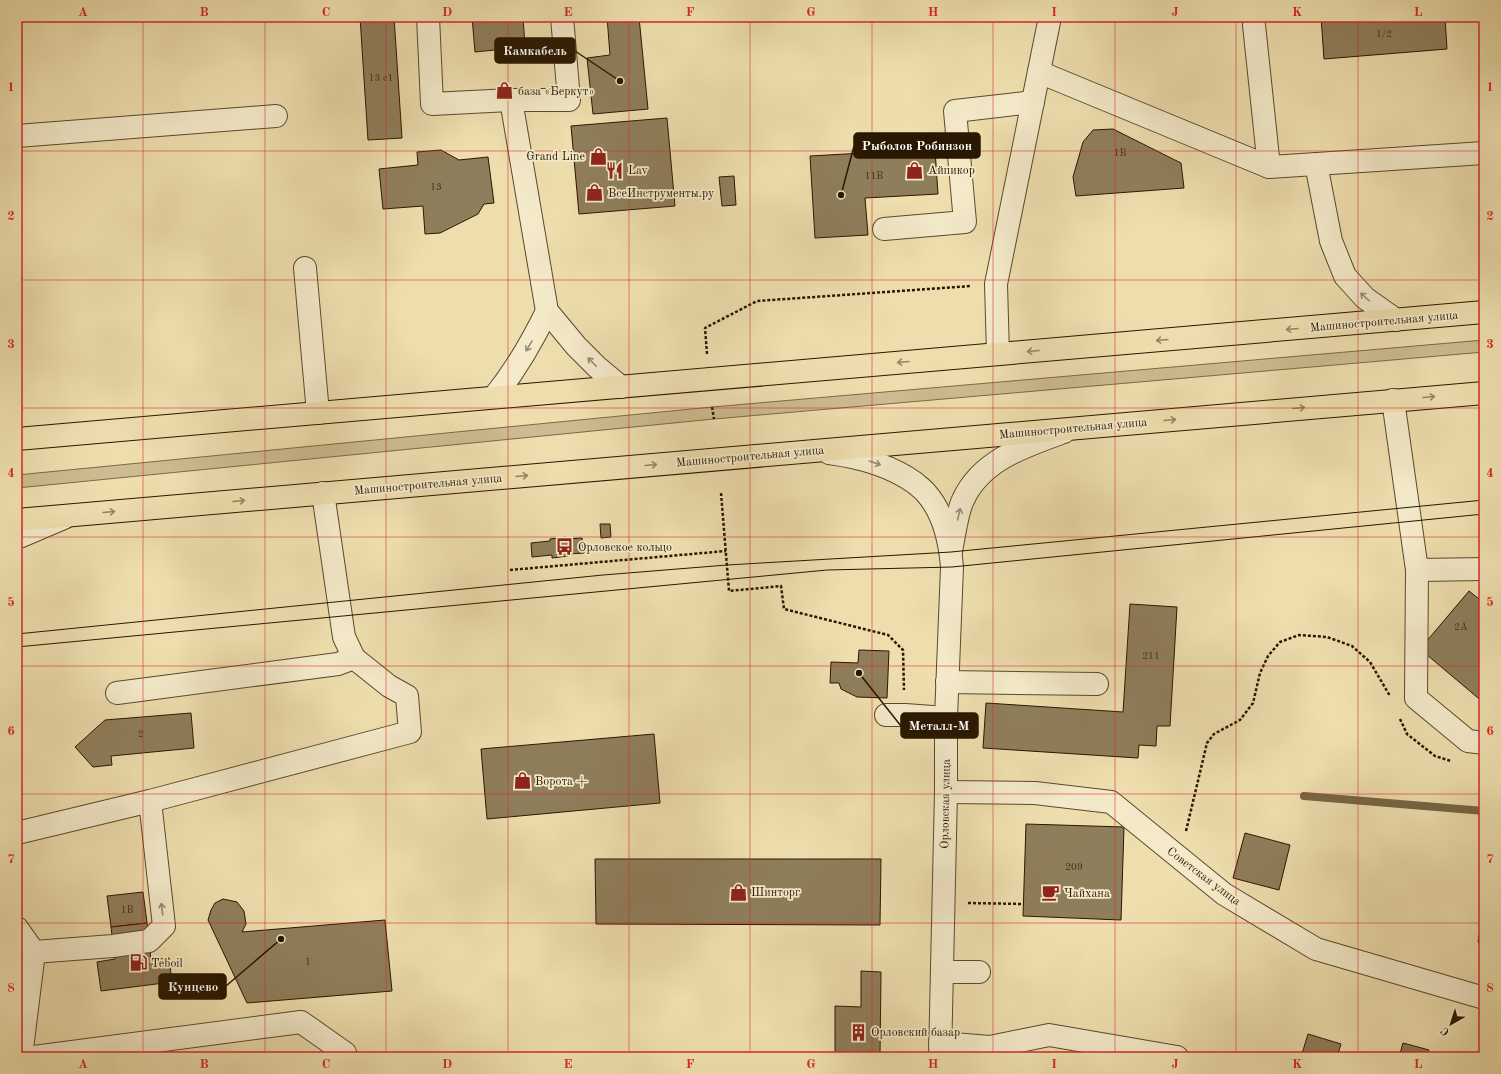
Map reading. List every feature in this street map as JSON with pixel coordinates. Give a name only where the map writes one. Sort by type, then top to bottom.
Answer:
[{"type":"main road","name":"Машиностроительная улица","points":[[17,439],[1484,312]]},
{"type":"main road","name":"Машиностроительная улица","points":[[17,520],[1484,392]]},
{"type":"street","points":[[428,17],[432,104],[511,100],[569,100],[562,17]]},
{"type":"street","points":[[998,354],[996,284],[1050,17]]},
{"type":"street","points":[[1254,24],[1269,167]]},
{"type":"street","points":[[1039,72],[1269,167],[1484,153]]},
{"type":"street","points":[[511,100],[547,311],[576,346],[597,367],[622,387]]},
{"type":"street","points":[[884,229],[964,222],[955,111],[1033,102]]},
{"type":"street","points":[[17,136],[276,116]]},
{"type":"street","points":[[1316,164],[1331,241],[1345,276],[1365,298],[1396,320]]},
{"type":"street","points":[[305,268],[318,413]]},
{"type":"street","points":[[494,397],[512,374],[536,335],[547,311]]},
{"type":"street","points":[[1393,400],[1417,570],[1416,698],[1468,741],[1484,743]]},
{"type":"street","points":[[951,552],[962,501],[976,479],[996,462],[1017,450],[1077,428]]},
{"type":"street","points":[[810,451],[848,456],[874,462],[902,474],[926,492],[939,511],[951,552]]},
{"type":"street","points":[[17,833],[150,801],[410,732],[407,696],[389,686],[354,658],[344,637],[323,494]]},
{"type":"street","points":[[17,538],[70,515]]},
{"type":"street","name":"Орловская улица","points":[[940,1050],[946,792],[946,718],[952,567],[951,552]]},
{"type":"street","points":[[1417,570],[1484,569]]},
{"type":"street","points":[[117,693],[338,664],[354,658]]},
{"type":"street","points":[[947,682],[1097,684]]},
{"type":"street","points":[[896,715],[946,718]]},
{"type":"street","name":"Советская улица","points":[[946,792],[1035,793],[1111,802],[1224,894],[1316,949],[1484,998]]},
{"type":"street","points":[[34,952],[113,946],[149,941],[164,926],[150,801]]},
{"type":"street","points":[[17,928],[34,952],[21,1057]]},
{"type":"street","points":[[942,972],[980,972]]},
{"type":"street","points":[[34,1057],[301,1022],[344,1052],[345,1057]]},
{"type":"street","points":[[940,1050],[990,1047],[1049,1035],[1177,1057]]},
{"type":"path","points":[[708,357],[705,328],[757,301],[996,284]]},
{"type":"path","points":[[712,407],[714,419]]},
{"type":"path","points":[[721,493],[729,591],[781,586],[784,609],[888,635],[903,650],[896,715]]},
{"type":"path","points":[[510,570],[726,551]]},
{"type":"path","points":[[1180,858],[1206,743],[1214,734],[1240,720],[1254,704],[1260,673],[1268,656],[1280,642],[1299,635],[1327,637],[1352,646],[1370,662],[1391,700]]},
{"type":"path","points":[[1398,714],[1407,734],[1435,756],[1456,762]]},
{"type":"path","points":[[943,902],[1024,904]]},
{"type":"shaded area","points":[[1484,340],[1484,352],[714,419],[17,488],[17,475],[712,407]]},
{"type":"building","points":[[360,17],[394,17],[402,138],[368,140]]},
{"type":"building","points":[[472,17],[523,17],[525,47],[475,52]]},
{"type":"building","points":[[607,17],[639,17],[648,109],[593,114],[587,58],[610,55]]},
{"type":"building","points":[[1321,17],[1445,17],[1447,49],[1324,59]]},
{"type":"building","points":[[667,118],[675,206],[579,214],[571,126]]},
{"type":"building","points":[[1113,129],[1181,163],[1184,188],[1076,196],[1073,177],[1083,142],[1093,130]]},
{"type":"building","points":[[935,149],[938,194],[865,198],[868,235],[815,238],[810,156]]},
{"type":"building","points":[[441,150],[459,160],[488,157],[494,203],[484,204],[478,214],[440,233],[425,234],[423,206],[383,209],[379,169],[418,165],[417,152]]},
{"type":"building","points":[[734,176],[736,205],[722,206],[719,177]]},
{"type":"building","points":[[600,524],[610,524],[611,537],[601,538]]},
{"type":"building","points":[[566,537],[566,539],[582,538],[584,553],[568,554],[568,556],[552,558],[552,555],[532,557],[531,543],[550,541],[550,539]]},
{"type":"building","points":[[1469,591],[1484,603],[1484,703],[1420,649]]},
{"type":"building","points":[[1130,604],[1177,607],[1170,726],[1157,726],[1156,746],[1139,745],[1138,758],[983,748],[986,703],[1123,712]]},
{"type":"building","points":[[859,650],[889,651],[887,698],[857,697],[841,689],[839,683],[830,683],[831,662],[858,663]]},
{"type":"building","points":[[191,713],[194,748],[111,756],[112,765],[93,767],[75,747],[105,720]]},
{"type":"building","points":[[654,734],[660,803],[487,819],[481,749]]},
{"type":"building","points":[[1026,824],[1124,827],[1121,920],[1023,916]]},
{"type":"building","points":[[1245,833],[1290,845],[1279,890],[1233,878]]},
{"type":"building","points":[[595,859],[881,859],[880,925],[596,924]]},
{"type":"building","points":[[143,892],[147,923],[111,927],[107,896]]},
{"type":"building","points":[[223,899],[237,902],[244,911],[246,924],[242,932],[385,920],[392,991],[247,1003],[208,920],[215,903]]},
{"type":"building","points":[[1484,905],[1484,943],[1478,942]]},
{"type":"building","points":[[147,923],[151,960],[169,958],[172,982],[101,991],[97,962],[115,959],[111,927]]},
{"type":"building","name":"Орловский базар","points":[[861,971],[881,972],[880,1057],[835,1057],[835,1006],[861,1007]]},
{"type":"building","points":[[1308,1034],[1341,1044],[1337,1057],[1301,1057]]},
{"type":"building","points":[[1403,1043],[1429,1050],[1427,1057],[1399,1057]]},
{"type":"waterway","points":[[1304,796],[1484,811]]},
{"type":"tram line","points":[[17,634],[603,575],[727,565],[951,552],[1484,500]]},
{"type":"tram line","points":[[17,647],[827,570],[952,567],[1484,514]]},
{"type":"place","name":"Камкабель","points":[[620,81]]},
{"type":"place","name":"база «Беркут»","points":[[505,91]]},
{"type":"place","name":"Grand Line","points":[[598,156]]},
{"type":"place","name":"Lav","points":[[615,170]]},
{"type":"place","name":"Айпикор","points":[[915,170]]},
{"type":"place","name":"ВсеИнструменты.ру","points":[[595,193]]},
{"type":"place","name":"Рыболов Робинзон","points":[[841,195]]},
{"type":"place","name":"Орловское кольцо","points":[[565,547]]},
{"type":"place","name":"Металл-М","points":[[859,673]]},
{"type":"place","name":"Ворота +","points":[[522,781]]},
{"type":"place","name":"Шинторг","points":[[738,892]]},
{"type":"place","name":"Чайхана","points":[[1051,893]]},
{"type":"place","name":"Кунцево","points":[[281,939]]},
{"type":"place","name":"Teboil","points":[[138,963]]},
{"type":"place","name":"Орловский базар","points":[[858,1032]]}]
